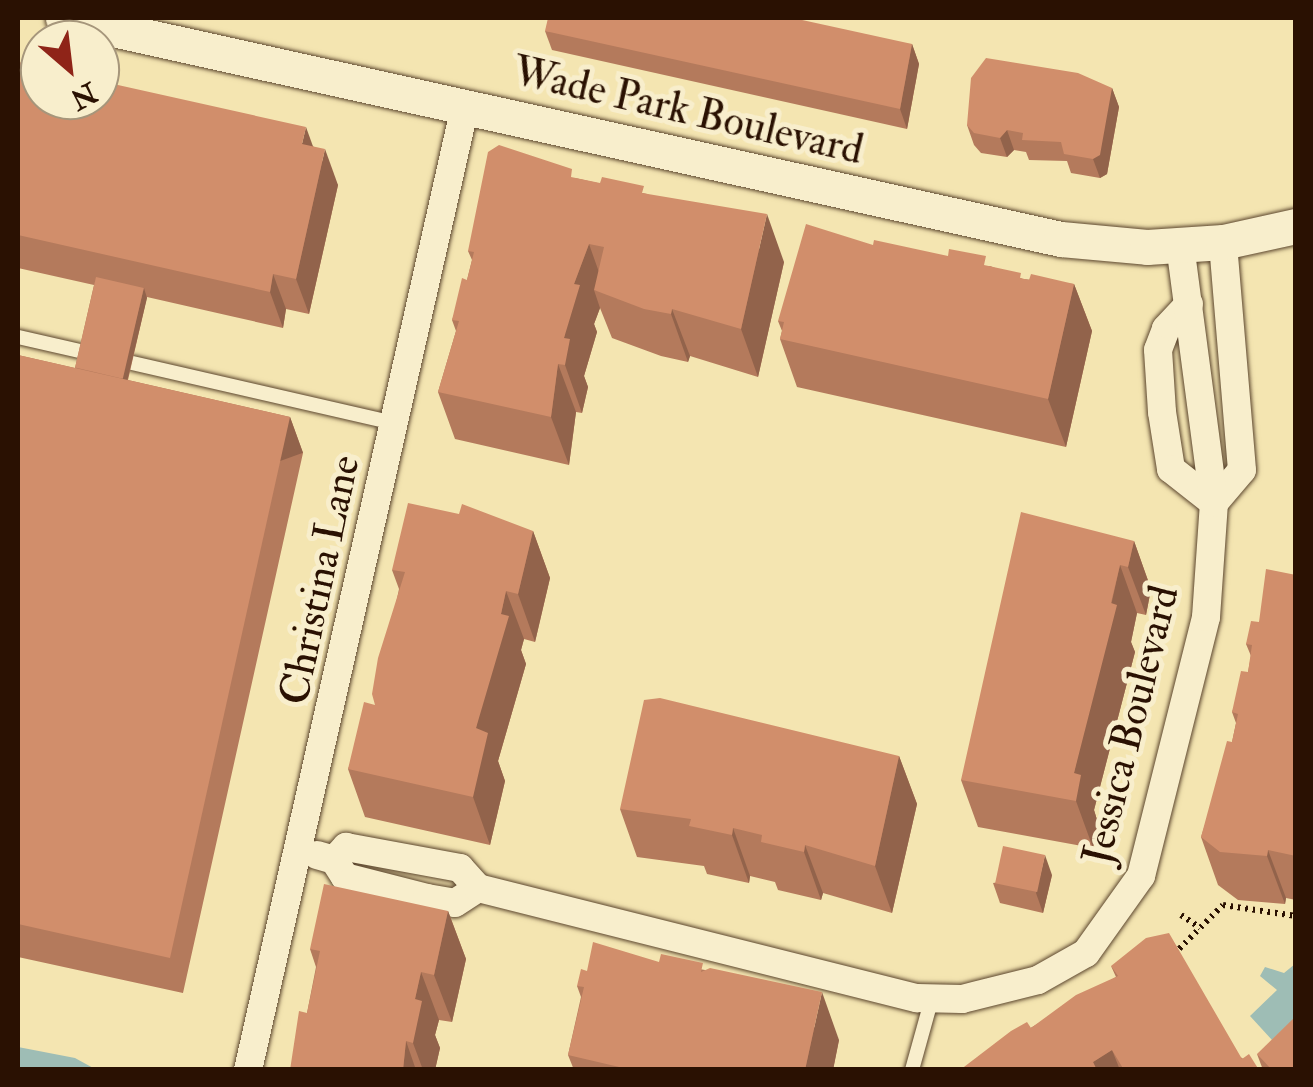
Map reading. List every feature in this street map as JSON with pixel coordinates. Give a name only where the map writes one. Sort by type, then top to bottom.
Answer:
[{"type":"street","name":"Wade Park Boulevard","points":[[63,18],[1060,239],[1180,245],[1223,242],[1296,226]]},
{"type":"street","name":"Christina Lane","points":[[248,1070],[301,852],[465,106]]},
{"type":"street","points":[[1188,304],[1166,329],[1158,350],[1171,469],[1214,503],[1242,470],[1223,242]]},
{"type":"street","name":"Jessica Boulevard","points":[[334,860],[346,847],[460,868],[478,888],[932,998],[962,999],[1038,980],[1086,953],[1142,876],[1206,617],[1214,503],[1180,245]]},
{"type":"street","points":[[1160,381],[1236,372]]},
{"type":"street","name":"Jessica Boulevard","points":[[301,852],[334,860],[345,876],[455,903],[478,888]]},
{"type":"street","points":[[398,890],[406,858]]},
{"type":"lane","points":[[18,337],[84,352]]},
{"type":"lane","points":[[132,363],[396,423]]},
{"type":"lane","points":[[912,1070],[932,998]]},
{"type":"path","points":[[1160,968],[1223,905],[1296,916]]},
{"type":"path","points":[[1181,916],[1200,928]]},
{"type":"water","points":[[1295,964],[1295,1018],[1272,1040],[1250,1016],[1277,990],[1260,976],[1265,967],[1284,973]]},
{"type":"water","points":[[18,1047],[75,1058],[95,1069],[18,1069]]},
{"type":"building","points":[[548,18],[793,18],[912,44],[900,109],[545,31]]},
{"type":"building","points":[[986,58],[1078,73],[1112,88],[1100,155],[1093,159],[1064,154],[1061,142],[1022,140],[1023,133],[1007,130],[1000,138],[974,133],[967,125],[971,78]]},
{"type":"building","points":[[18,62],[20,120],[120,120],[120,85],[306,127],[302,144],[325,149],[296,279],[273,274],[270,292],[18,235]]},
{"type":"building","points":[[499,145],[572,169],[571,177],[600,183],[602,177],[644,186],[642,193],[767,214],[741,329],[672,309],[671,314],[644,309],[594,290],[604,247],[589,244],[574,284],[580,285],[564,338],[570,339],[565,365],[558,364],[551,417],[438,392],[459,321],[452,320],[462,278],[467,280],[474,252],[468,251],[488,152]]},
{"type":"building","points":[[806,224],[873,245],[874,240],[948,256],[949,249],[986,256],[984,265],[1021,273],[1020,278],[1029,280],[1031,274],[1074,284],[1048,399],[780,339],[784,322],[778,321]]},
{"type":"building","points":[[96,277],[144,288],[123,379],[75,368]]},
{"type":"building","points":[[18,355],[290,417],[170,958],[18,924]]},
{"type":"building","points":[[408,503],[459,514],[462,504],[533,531],[518,594],[506,591],[501,614],[509,616],[476,728],[488,733],[473,797],[348,769],[364,702],[375,705],[372,694],[378,658],[405,572],[392,570]]},
{"type":"building","points":[[1021,512],[1134,541],[1128,567],[1120,565],[1111,603],[1117,605],[1074,773],[1081,775],[1076,801],[961,780]]},
{"type":"building","points":[[1266,569],[1296,575],[1296,856],[1268,850],[1267,856],[1220,852],[1201,837],[1227,741],[1232,742],[1238,714],[1232,712],[1241,671],[1248,672],[1252,645],[1246,644],[1251,621],[1259,622]]},
{"type":"building","points":[[660,698],[899,756],[875,866],[805,845],[804,852],[761,842],[762,835],[733,828],[732,835],[689,826],[691,819],[620,809],[644,700]]},
{"type":"building","points":[[1003,846],[1045,855],[1037,892],[995,883]]},
{"type":"building","points":[[324,884],[448,911],[434,975],[421,972],[415,999],[422,1001],[413,1043],[406,1041],[403,1070],[290,1070],[299,1011],[307,1013],[320,951],[310,949]]},
{"type":"building","points":[[1169,933],[1242,1059],[1249,1054],[1259,1070],[1124,1070],[1112,1050],[1093,1062],[1097,1070],[960,1070],[1011,1031],[1027,1022],[1031,1028],[1076,995],[1118,976],[1111,966],[1146,938]]},
{"type":"building","points":[[593,942],[659,962],[661,954],[703,963],[701,972],[710,968],[822,992],[805,1070],[632,1070],[568,1055],[584,987],[577,986],[581,969],[587,971]]},
{"type":"building","points":[[1296,1016],[1296,1070],[1272,1070],[1257,1054]]}]
